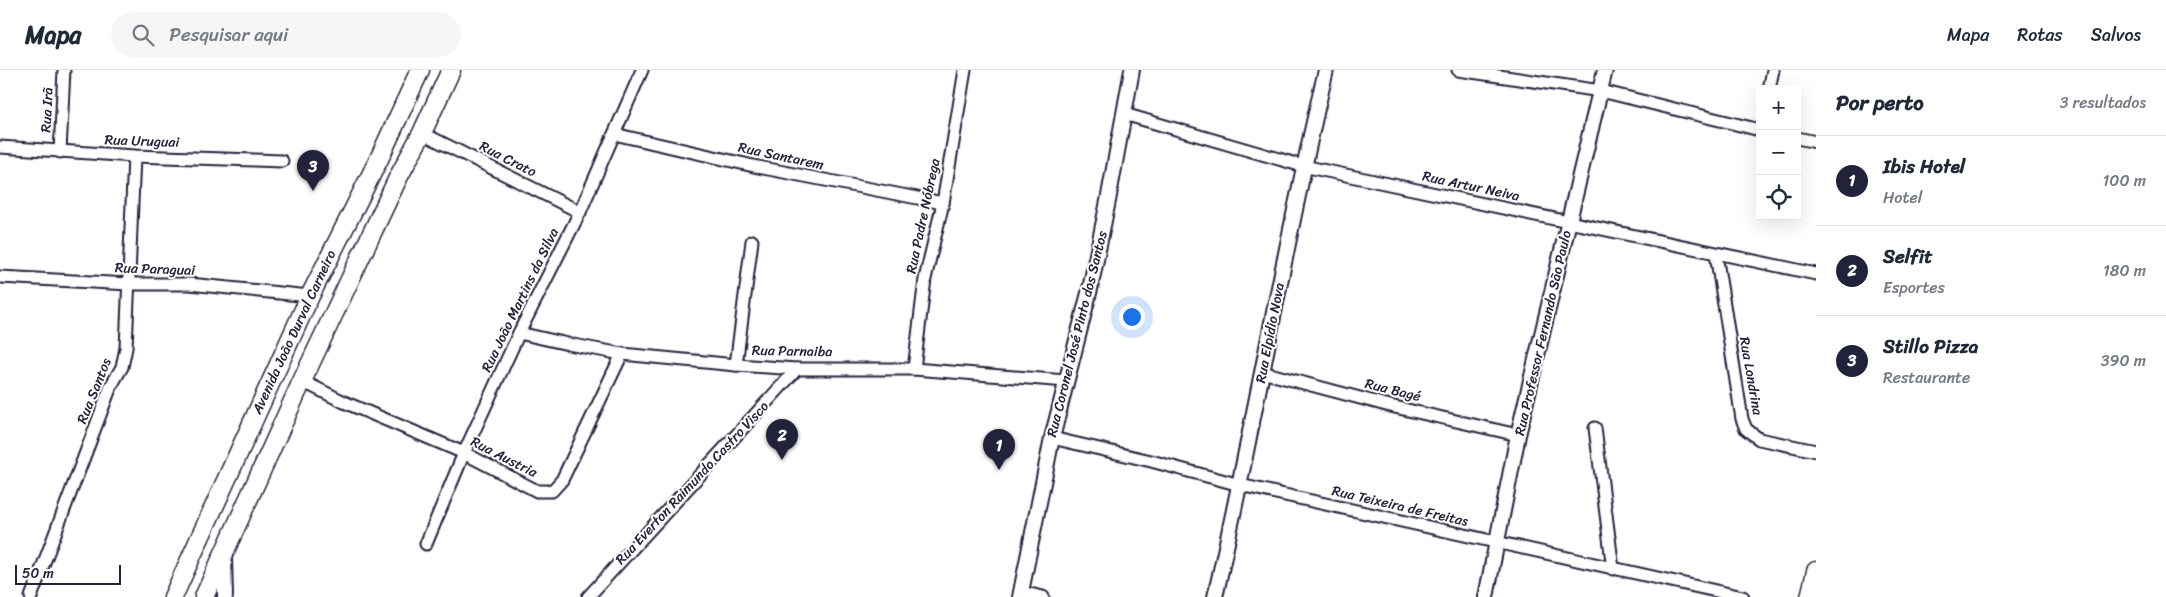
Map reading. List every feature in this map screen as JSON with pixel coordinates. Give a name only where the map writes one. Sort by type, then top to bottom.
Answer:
[{"type":"main road","name":"Avenida João Durval Carneiro","points":[[173,597],[310,296],[379,159],[420,70]]},
{"type":"main road","name":"Avenida João Durval Carneiro","points":[[204,597],[302,381],[451,70]]},
{"type":"main road","points":[[1810,597],[1816,570]]},
{"type":"street","name":"Rua Irã","points":[[60,152],[64,70]]},
{"type":"street","name":"Rua João Martins da Silva","points":[[426,544],[464,453],[519,333],[580,212],[642,70]]},
{"type":"street","name":"Rua Padre Nóbrega","points":[[914,369],[925,279],[943,203],[965,70]]},
{"type":"street","name":"Rua Coronel José Pinto dos Santos","points":[[1020,595],[1052,438],[1090,289],[1132,70]]},
{"type":"street","name":"Rua Elpídio Nova","points":[[1215,597],[1240,485],[1303,166],[1326,70]]},
{"type":"street","points":[[1458,70],[1601,91],[1756,129]]},
{"type":"street","name":"Rua Professor Fernando São Paulo","points":[[1486,597],[1518,435],[1605,70]]},
{"type":"street","points":[[1770,85],[1774,70]]},
{"type":"street","name":"Rua Artur Neiva","points":[[1124,114],[1303,166],[1816,274]]},
{"type":"street","name":"Rua Crato","points":[[422,132],[580,212]]},
{"type":"street","name":"Rua Santarem","points":[[614,134],[758,168],[943,203]]},
{"type":"street","points":[[1801,139],[1816,142]]},
{"type":"street","name":"Rua Uruguai","points":[[0,147],[134,156],[282,162]]},
{"type":"street","name":"Rua Santos","points":[[31,597],[104,404],[122,368],[126,348],[134,156]]},
{"type":"street","points":[[736,365],[752,241]]},
{"type":"street","name":"Rua Londrina","points":[[1716,254],[1742,418],[1746,429],[1759,439],[1816,451]]},
{"type":"street","name":"Rua Paraguai","points":[[0,278],[129,284],[189,284],[310,296]]},
{"type":"street","name":"Rua Parnaiba","points":[[519,333],[622,354],[736,365],[797,369],[914,369],[1066,381]]},
{"type":"street","name":"Rua Austria","points":[[302,381],[344,402],[464,453],[537,490],[552,491],[562,480],[622,354]]},
{"type":"street","name":"Rua Everton Raimundo Castro Visco","points":[[588,597],[797,369]]},
{"type":"street","name":"Rua Bagé","points":[[1262,372],[1390,406],[1518,435]]},
{"type":"street","points":[[1595,428],[1613,569]]},
{"type":"street","name":"Rua Teixeira de Freitas","points":[[1052,438],[1151,461],[1240,485],[1743,597]]},
{"type":"street","points":[[224,556],[225,597]]},
{"type":"street","points":[[1020,595],[1043,597]]},
{"type":"place","name":"Stillo Pizza","points":[[313,191]]},
{"type":"place","name":"Selfit","points":[[782,460]]},
{"type":"place","name":"Ibis Hotel","points":[[999,470]]}]
